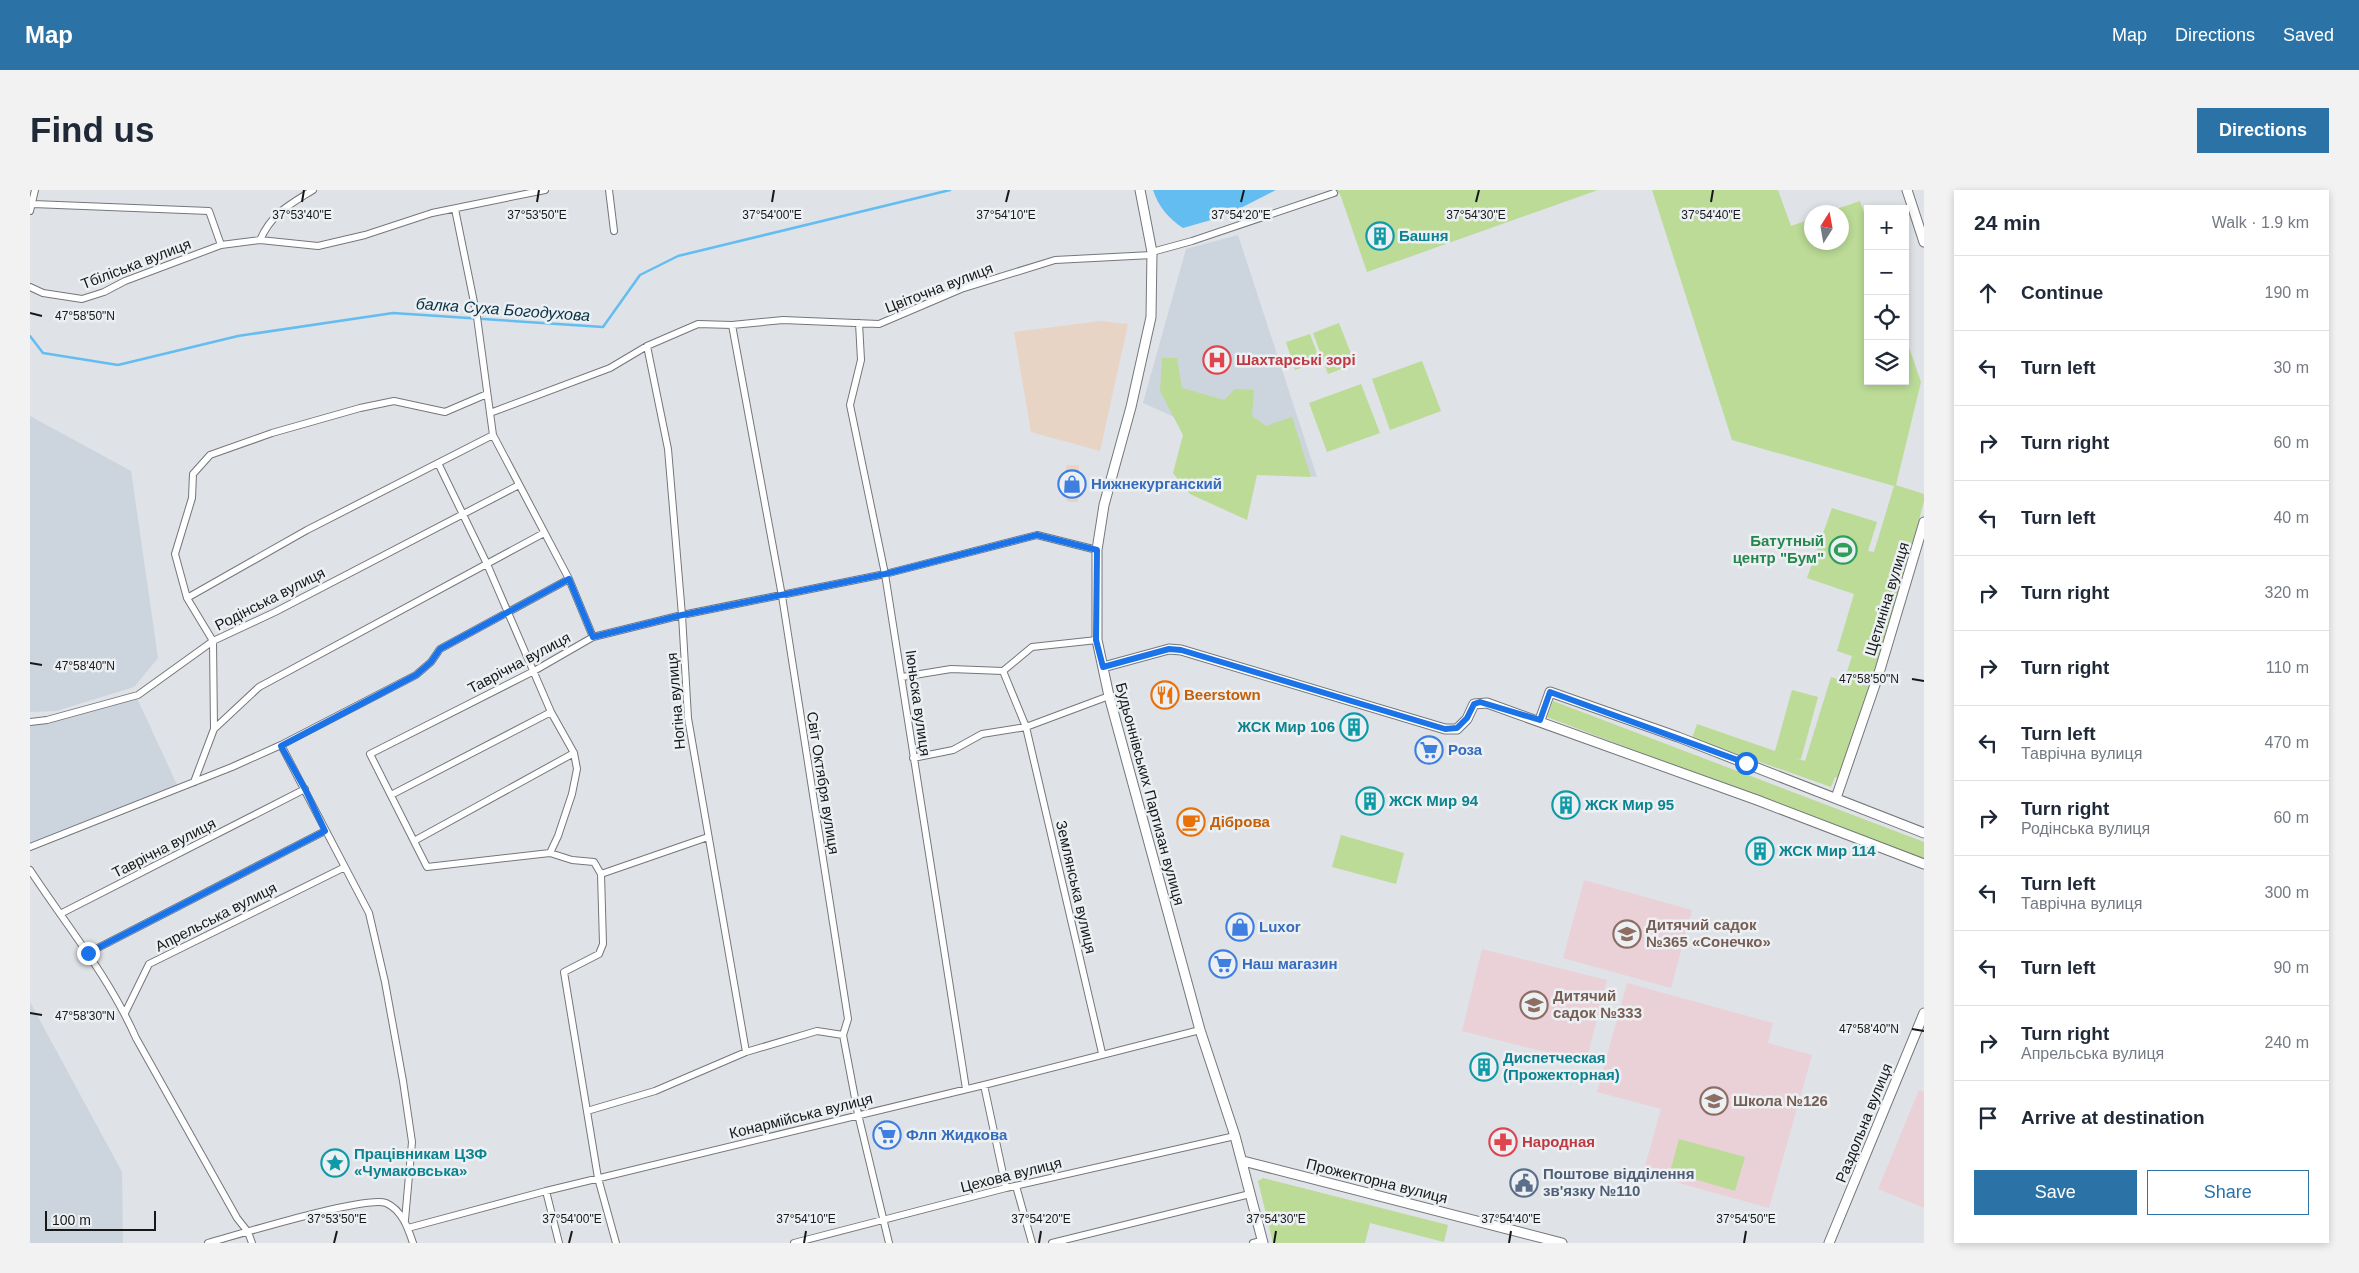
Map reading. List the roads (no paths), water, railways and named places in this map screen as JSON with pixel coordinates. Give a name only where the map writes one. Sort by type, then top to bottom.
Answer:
[{"type":"street","points":[[30,212],[35,190]]},
{"type":"street","points":[[260,240],[265,229],[280,210],[313,190]]},
{"type":"street","name":"Тбіліська вулиця","points":[[30,288],[42,293],[82,299],[221,245],[260,240],[318,246],[365,235],[432,213],[545,190]]},
{"type":"street","points":[[609,190],[614,231]]},
{"type":"street","name":"Будьоннівських Партизан вулиця","points":[[1140,190],[1152,254],[1151,317],[1131,407],[1104,505],[1097,550],[1096,640],[1108,696],[1200,1030],[1242,1161],[1259,1242]]},
{"type":"street","points":[[1906,190],[1924,242]]},
{"type":"street","name":"Цвiточна вулиця","points":[[490,413],[610,368],[647,346],[698,324],[732,324],[783,320],[879,324],[961,290],[1055,260],[1152,254],[1334,193]]},
{"type":"street","points":[[33,204],[209,211],[221,245]]},
{"type":"street","points":[[455,209],[477,318],[493,435],[569,579],[593,637]]},
{"type":"street","name":"Iюньска вулиця","points":[[858,323],[861,360],[850,405],[885,574],[966,1089]]},
{"type":"street","name":"Світ Октября вулиця","points":[[732,324],[782,596],[848,1019],[844,1035],[858,1114],[889,1243]]},
{"type":"street","name":"Ногіна вулиця","points":[[647,346],[668,449],[682,615],[688,718],[746,1052]]},
{"type":"street","points":[[194,782],[214,729],[213,642],[187,598],[175,554],[192,498],[193,474],[210,455],[272,433],[360,408],[394,401],[444,412],[487,394]]},
{"type":"street","points":[[187,598],[307,530],[493,435]]},
{"type":"street","points":[[438,463],[487,564],[552,712],[574,753],[577,769],[572,794],[550,853]]},
{"type":"street","name":"Родінська вулиця","points":[[30,722],[47,720],[138,695],[213,642],[275,612],[519,484]]},
{"type":"street","name":"Щетиніна вулиця","points":[[1836,798],[1879,673],[1924,522]]},
{"type":"street","points":[[214,729],[259,687],[544,533]]},
{"type":"street","name":"Таврічна вулиця","points":[[391,795],[370,754],[534,671],[593,637],[682,615],[885,574],[1037,535],[1097,550]]},
{"type":"street","points":[[30,847],[281,746],[416,675],[431,662],[440,649],[569,579]]},
{"type":"street","points":[[902,677],[951,669],[1003,671],[1032,647],[1096,640]]},
{"type":"street","points":[[1103,667],[1169,649],[1175,650],[1266,675],[1445,729],[1457,728],[1467,718],[1474,704],[1480,702],[1540,720],[1829,826],[1924,864]]},
{"type":"street","name":"Землянська вулиця","points":[[1003,671],[1026,727],[1102,1053]]},
{"type":"street","points":[[1540,720],[1550,692],[1678,737],[1924,833]]},
{"type":"street","points":[[913,758],[953,750],[982,734],[1026,727],[1108,696]]},
{"type":"street","points":[[552,712],[391,795],[428,867],[550,853],[572,860],[594,862],[601,874],[603,944],[598,954],[564,972],[598,1178],[616,1243]]},
{"type":"street","points":[[281,746],[305,789],[343,868],[369,913],[385,982],[412,1142],[405,1220],[413,1243]]},
{"type":"street","points":[[414,841],[574,753]]},
{"type":"street","name":"Таврічна вулиця","points":[[60,914],[305,789]]},
{"type":"street","name":"Апрельська вулиця","points":[[88,953],[325,831]]},
{"type":"street","points":[[601,874],[708,837]]},
{"type":"street","name":"Апрельська вулиця","points":[[125,1013],[150,964],[343,868]]},
{"type":"street","points":[[30,870],[88,953],[125,1013],[136,1038],[238,1218],[248,1232],[252,1243]]},
{"type":"street","name":"Раздольна вулиця","points":[[1829,1243],[1924,1013]]},
{"type":"street","name":"Конармійська вулиця","points":[[408,1228],[598,1178],[984,1085],[1102,1053],[1200,1030]]},
{"type":"street","points":[[587,1111],[655,1091],[746,1052],[817,1031],[844,1035]]},
{"type":"street","points":[[984,1085],[1006,1188]]},
{"type":"street","name":"Цехова вулиця","points":[[794,1243],[1006,1188],[1235,1136]]},
{"type":"street","name":"Прожекторна вулиця","points":[[1242,1161],[1562,1243]]},
{"type":"street","points":[[1016,1186],[1032,1243]]},
{"type":"street","points":[[546,1191],[559,1243]]},
{"type":"street","points":[[1052,1243],[1250,1194]]},
{"type":"street","points":[[208,1243],[352,1204],[378,1202],[386,1204],[405,1220]]},
{"type":"water","points":[[1153,190],[1276,190],[1225,216],[1183,228],[1165,212]]},
{"type":"waterway","name":"балка Суха Богодухова","points":[[30,336],[43,353],[118,365],[238,336],[393,313],[603,327],[640,275],[678,256],[950,190]]},
{"type":"place","name":"Башня","points":[[1380,236]]},
{"type":"place","name":"Шахтарські зорі","points":[[1217,360]]},
{"type":"place","name":"Нижнекурганский","points":[[1072,484]]},
{"type":"place","name":"Батутный центр \"Бум\"","points":[[1843,550]]},
{"type":"place","name":"Beerstown","points":[[1165,695]]},
{"type":"place","name":"ЖСК Мир 106","points":[[1354,727]]},
{"type":"place","name":"Роза","points":[[1429,750]]},
{"type":"place","name":"ЖСК Мир 94","points":[[1370,801]]},
{"type":"place","name":"ЖСК Мир 95","points":[[1566,805]]},
{"type":"place","name":"Діброва","points":[[1191,822]]},
{"type":"place","name":"ЖСК Мир 114","points":[[1760,851]]},
{"type":"place","name":"Luxor","points":[[1240,927]]},
{"type":"place","name":"Дитячий садок №365 «Сонечко»","points":[[1627,934]]},
{"type":"place","name":"Наш магазин","points":[[1223,964]]},
{"type":"place","name":"Дитячий садок №333","points":[[1534,1005]]},
{"type":"place","name":"Диспетческая (Прожекторная)","points":[[1484,1067]]},
{"type":"place","name":"Школа №126","points":[[1714,1101]]},
{"type":"place","name":"Флп Жидкова","points":[[887,1135]]},
{"type":"place","name":"Народная","points":[[1503,1142]]},
{"type":"place","name":"Працівникам ЦЗФ «Чумаковська»","points":[[335,1163]]},
{"type":"place","name":"Поштове відділення зв'язку №110","points":[[1524,1183]]}]
